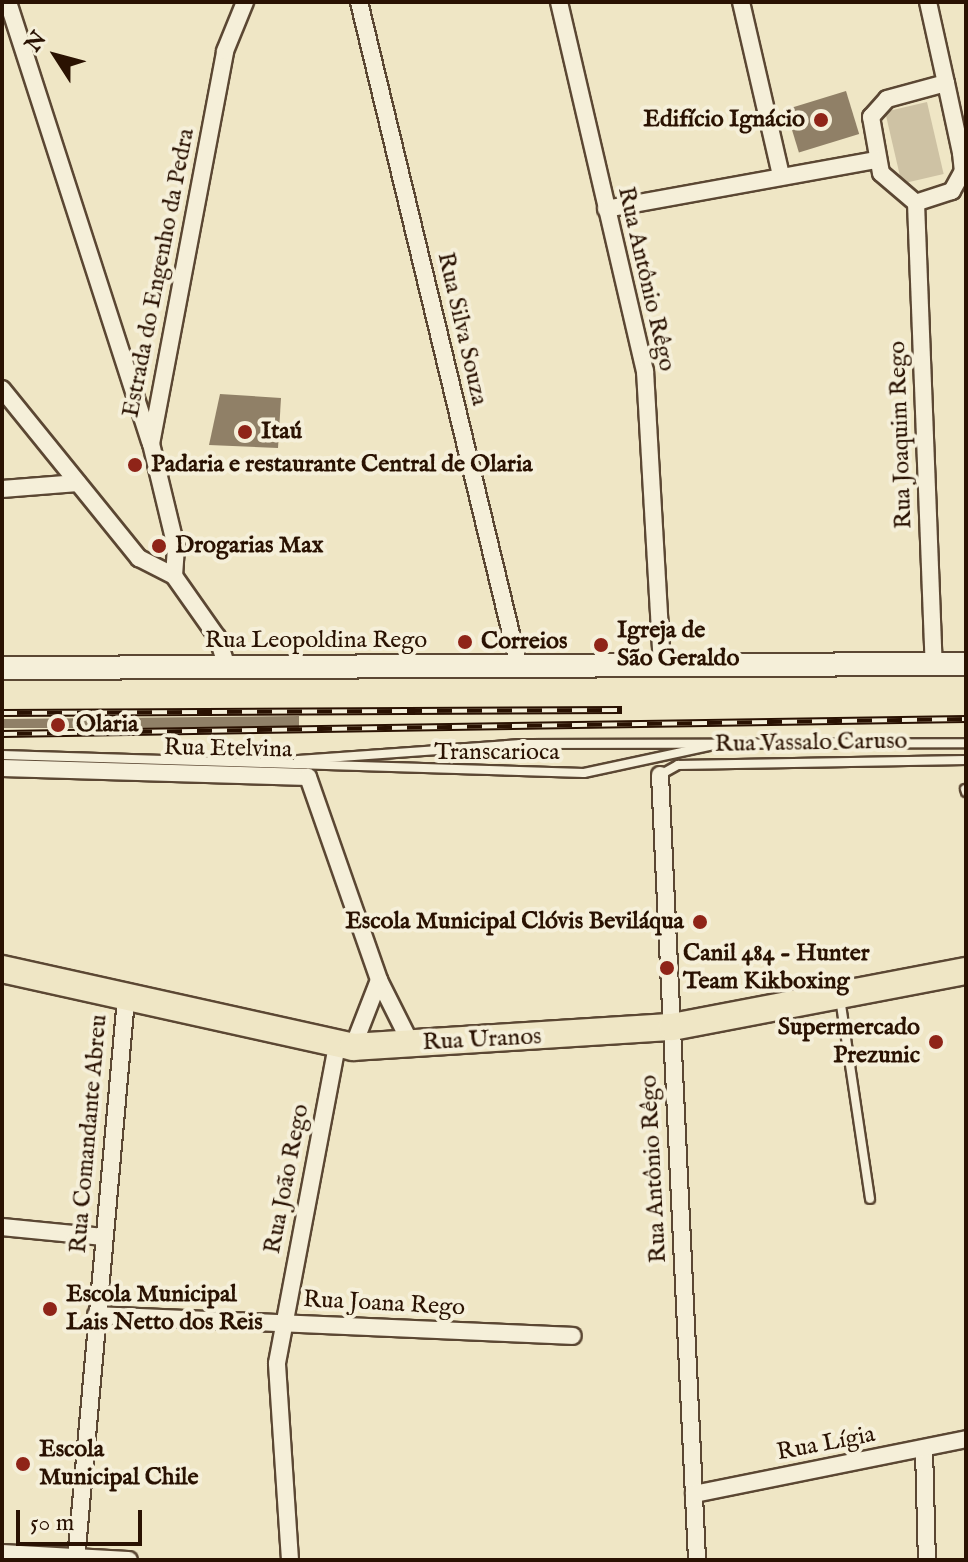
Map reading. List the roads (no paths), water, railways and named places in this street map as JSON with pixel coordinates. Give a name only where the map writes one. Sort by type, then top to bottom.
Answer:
[{"type":"main road","name":"Rua Leopoldina Rego","points":[[2,668],[966,664]]},
{"type":"main road","name":"Rua Uranos","points":[[2,969],[345,1046],[672,1027],[840,998],[966,971]]},
{"type":"street","points":[[8,2],[151,444]]},
{"type":"street","name":"Estrada do Engenho da Pedra","points":[[174,576],[176,547],[151,444],[225,51],[245,2]]},
{"type":"street","name":"Rua Silva Souza","points":[[359,2],[519,667]]},
{"type":"street","name":"Rua Antônio Rêgo","points":[[559,2],[645,371],[662,666]]},
{"type":"street","points":[[741,2],[781,175]]},
{"type":"street","points":[[928,2],[946,83],[963,171],[945,196],[916,203],[889,185],[876,160],[869,128],[876,108],[907,91],[946,83]]},
{"type":"street","points":[[606,209],[876,160]]},
{"type":"street","name":"Rua Joaquim Rego","points":[[916,203],[934,665]]},
{"type":"street","points":[[2,389],[139,558],[174,576],[217,637],[227,667]]},
{"type":"street","points":[[2,489],[78,483]]},
{"type":"street","name":"Rua Etelvina","points":[[2,768],[308,777],[379,980]]},
{"type":"street","name":"Rua Antônio Rêgo","points":[[660,775],[697,1560]]},
{"type":"street","points":[[379,980],[411,1044]]},
{"type":"street","name":"Rua João Rego","points":[[290,1560],[276,1390],[282,1323],[345,1046],[379,980]]},
{"type":"street","name":"Rua Comandante Abreu","points":[[76,1559],[126,999]]},
{"type":"street","points":[[2,1227],[104,1237]]},
{"type":"street","name":"Rua Joana Rego","points":[[96,1315],[573,1336]]},
{"type":"street","name":"Rua Lígia","points":[[694,1494],[966,1439]]},
{"type":"street","points":[[924,1449],[927,1560]]},
{"type":"street","points":[[2,1553],[129,1560]]},
{"type":"lane","name":"Transcarioca","points":[[281,761],[520,744],[710,746],[966,743]]},
{"type":"lane","name":"Transcarioca","points":[[2,755],[281,761],[388,772],[584,773],[710,746]]},
{"type":"lane","name":"Rua Vassalo Caruso","points":[[660,775],[678,765],[966,760]]},
{"type":"lane","points":[[840,998],[870,1199]]},
{"type":"railway","points":[[2,713],[622,710]]},
{"type":"railway","points":[[2,734],[966,719]]},
{"type":"place","name":"Edifício Ignácio","points":[[821,120]]},
{"type":"place","name":"Itaú","points":[[245,432]]},
{"type":"place","name":"Padaria e restaurante Central de Olaria","points":[[135,465]]},
{"type":"place","name":"Drogarias Max","points":[[159,546]]},
{"type":"place","name":"Correios","points":[[465,642]]},
{"type":"place","name":"Igreja de São Geraldo","points":[[601,645]]},
{"type":"place","name":"Olaria","points":[[58,725]]},
{"type":"place","name":"Escola Municipal Clóvis Beviláqua","points":[[700,922]]},
{"type":"place","name":"Canil 484 - Hunter Team Kikboxing","points":[[667,968]]},
{"type":"place","name":"Supermercado Prezunic","points":[[936,1042]]},
{"type":"place","name":"Escola Municipal Lais Netto dos Reis","points":[[50,1309]]},
{"type":"place","name":"Escola Municipal Chile","points":[[23,1464]]}]
